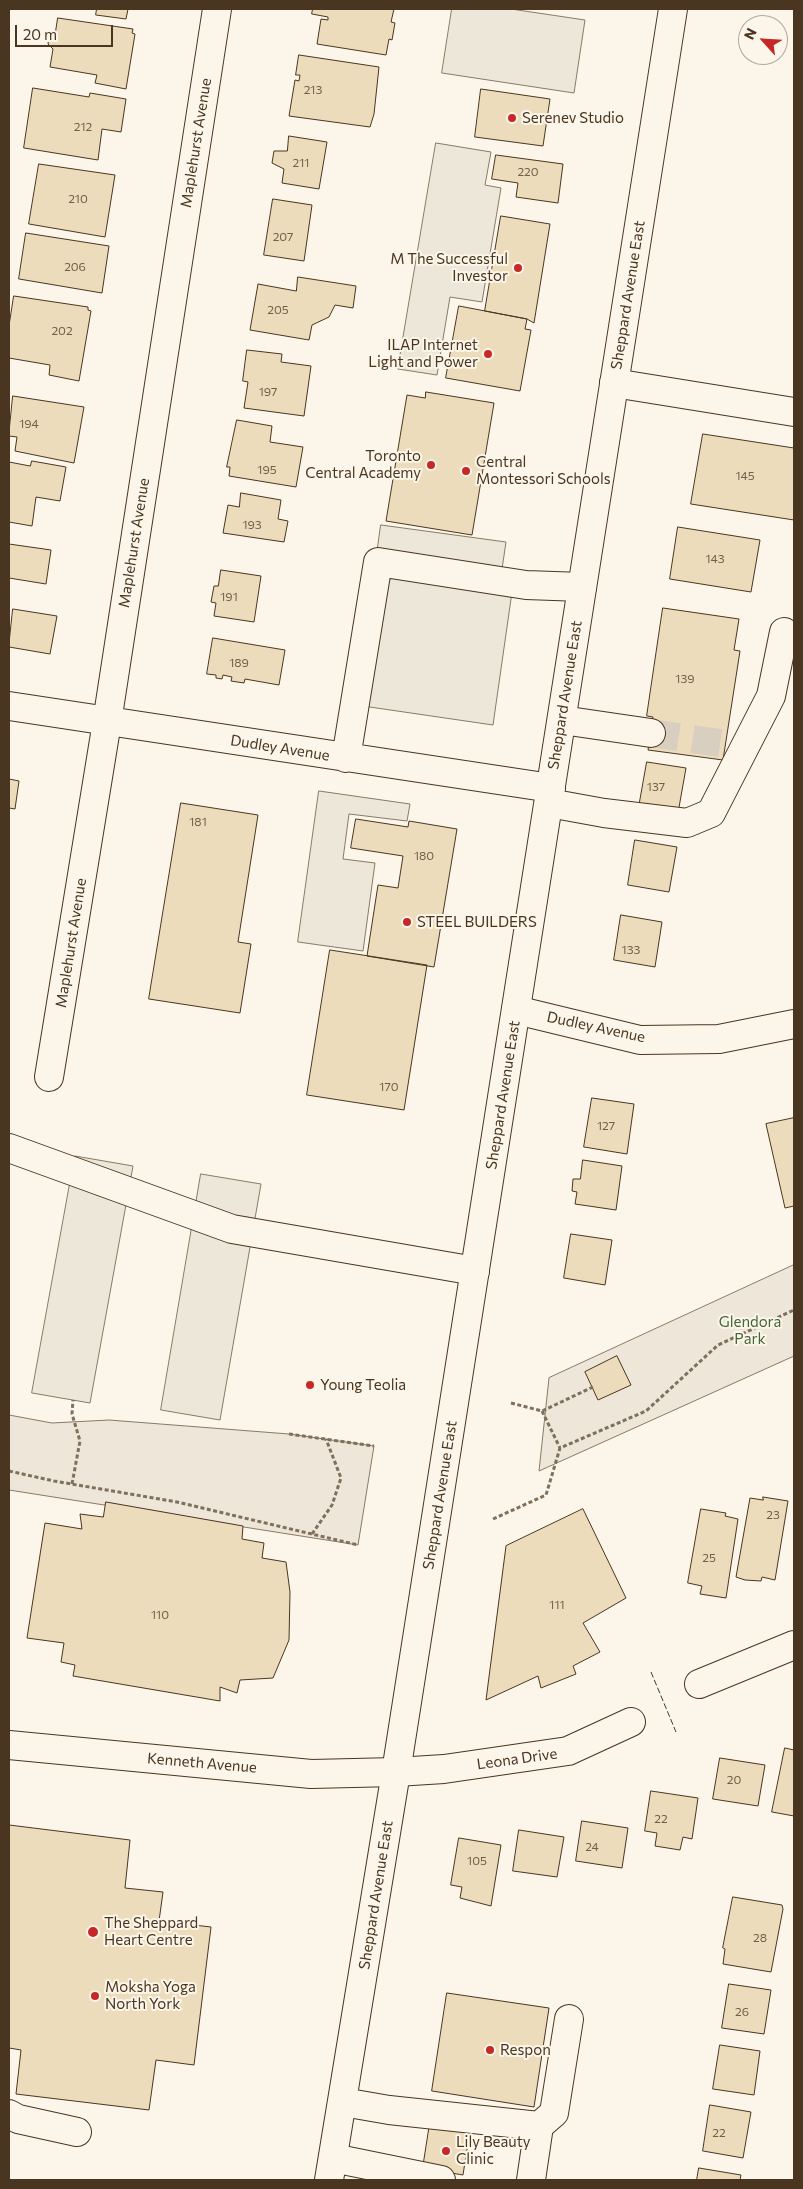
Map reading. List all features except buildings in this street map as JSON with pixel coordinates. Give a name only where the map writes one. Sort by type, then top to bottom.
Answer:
[{"type":"street","name":"Maplehurst Avenue","points":[[49,1077],[107,722],[216,9]]},
{"type":"street","name":"Sheppard Avenue East","points":[[331,2169],[396,1772],[673,9]]},
{"type":"street","points":[[614,383],[794,412]]},
{"type":"street","points":[[346,758],[378,562],[526,585],[582,587]]},
{"type":"street","name":"Dudley Avenue","points":[[9,706],[346,758],[550,795],[604,813],[687,823],[711,813],[736,746],[771,696],[784,632]]},
{"type":"street","points":[[562,720],[650,733]]},
{"type":"street","name":"Dudley Avenue","points":[[516,1010],[640,1040],[719,1039],[794,1024]]},
{"type":"street","points":[[9,1148],[232,1229],[475,1271]]},
{"type":"street","points":[[699,1684],[794,1646]]},
{"type":"street","name":"Leona Drive","points":[[396,1772],[444,1769],[568,1752],[631,1722]]},
{"type":"street","name":"Kenneth Avenue","points":[[9,1745],[311,1774],[396,1772]]},
{"type":"street","points":[[530,2180],[539,2126],[554,2113],[569,2019]]},
{"type":"street","points":[[342,2102],[389,2110],[539,2126]]},
{"type":"street","points":[[9,2114],[18,2119],[77,2132]]},
{"type":"street","points":[[331,2169],[441,2180]]},
{"type":"path","points":[[560,1448],[646,1411],[718,1345],[794,1310]]},
{"type":"path","points":[[510,1403],[542,1411],[592,1387]]},
{"type":"path","points":[[72,1484],[80,1441],[72,1414],[73,1400]]},
{"type":"path","points":[[493,1519],[546,1495],[560,1448],[542,1411]]},
{"type":"path","points":[[289,1434],[374,1446]]},
{"type":"path","points":[[312,1534],[332,1505],[341,1478],[326,1439]]},
{"type":"path","points":[[9,1471],[177,1502],[358,1545]]},
{"type":"green space","name":"Glendora Park","points":[[794,1265],[794,1356],[539,1471],[549,1378]]},
{"type":"green space","points":[[9,1415],[52,1423],[109,1420],[289,1434],[374,1446],[358,1545],[9,1490]]},
{"type":"shaded area","points":[[452,9],[511,9],[585,20],[574,93],[442,73]]},
{"type":"shaded area","points":[[436,143],[491,152],[485,185],[501,188],[482,302],[450,297],[437,375],[398,369]]},
{"type":"shaded area","points":[[381,525],[506,542],[502,569],[515,571],[493,725],[356,705]]},
{"type":"shaded area","points":[[319,791],[410,804],[407,821],[349,814],[343,859],[375,863],[363,951],[298,942]]},
{"type":"shaded area","points":[[75,1156],[133,1166],[90,1403],[32,1393]]},
{"type":"shaded area","points":[[201,1174],[261,1184],[220,1420],[161,1410]]},
{"type":"tunnel","points":[[651,733],[726,744]]},
{"type":"fence","points":[[651,1672],[676,1732]]},
{"type":"place","name":"Serenev Studio","points":[[512,118]]},
{"type":"place","name":"M The Successful Investor","points":[[518,268]]},
{"type":"place","name":"ILAP Internet Light and Power","points":[[488,354]]},
{"type":"place","name":"Toronto Central Academy","points":[[431,465]]},
{"type":"place","name":"Central Montessori Schools","points":[[466,471]]},
{"type":"place","name":"STEEL BUILDERS","points":[[407,922]]},
{"type":"place","name":"Young Teolia","points":[[310,1385]]},
{"type":"place","name":"The Sheppard Heart Centre","points":[[93,1932]]},
{"type":"place","name":"Moksha Yoga North York","points":[[95,1996]]},
{"type":"place","name":"Respon","points":[[490,2050]]},
{"type":"place","name":"Lily Beauty Clinic","points":[[446,2151]]}]
